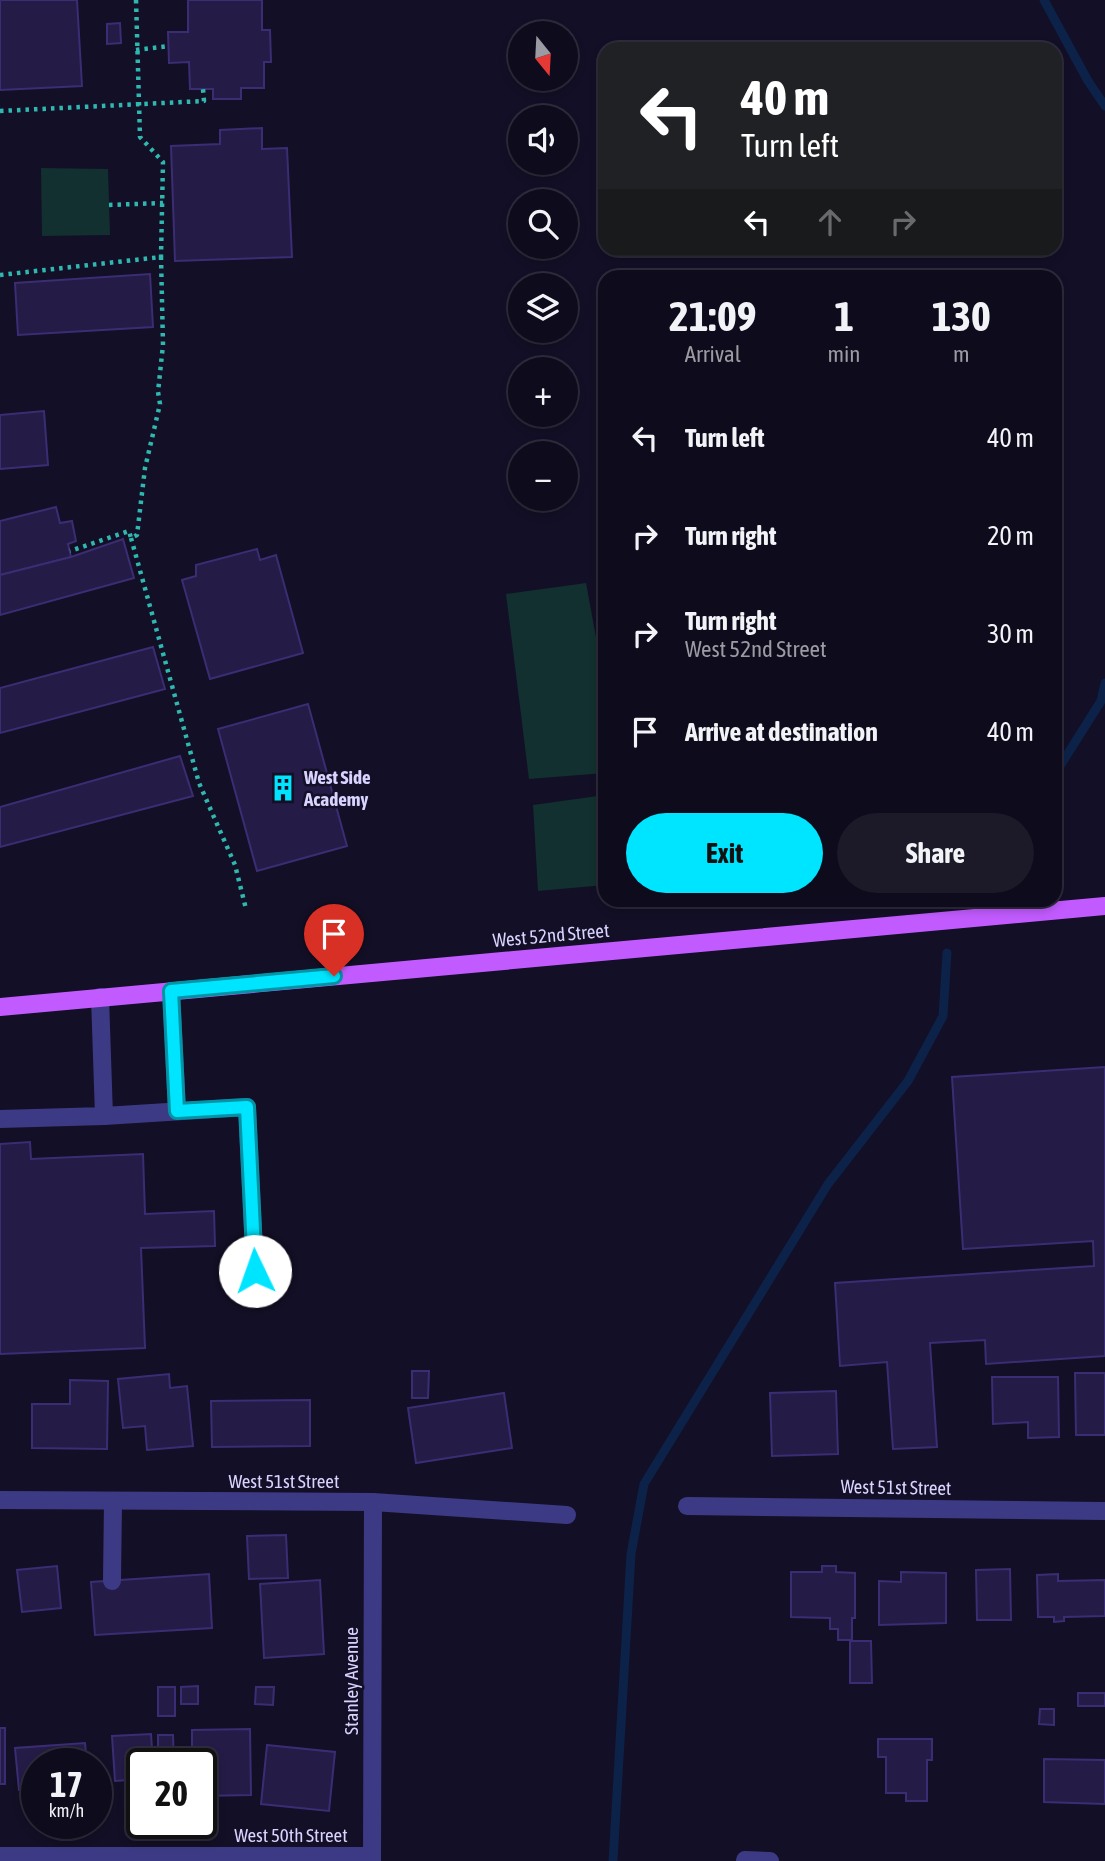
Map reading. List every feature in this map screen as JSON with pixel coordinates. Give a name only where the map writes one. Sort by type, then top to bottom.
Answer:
[{"type":"main road","name":"West 52nd Street","points":[[0,1007],[1105,905]]},
{"type":"street","points":[[171,991],[177,1111]]},
{"type":"street","points":[[100,997],[104,1116]]},
{"type":"street","points":[[0,1119],[247,1107],[255,1271]]},
{"type":"street","name":"West 51st Street","points":[[0,1500],[373,1502],[567,1515]]},
{"type":"street","points":[[111,1581],[113,1501]]},
{"type":"street","name":"Stanley Avenue","points":[[372,1858],[373,1502]]},
{"type":"street","name":"West 51st Street","points":[[687,1506],[1105,1511]]},
{"type":"street","name":"West 50th Street","points":[[0,1856],[372,1858]]},
{"type":"street","points":[[745,1860],[770,1861]]},
{"type":"path","points":[[131,538],[137,535],[145,468],[160,404],[158,392],[163,345],[163,162],[140,137],[136,0]]},
{"type":"path","points":[[136,50],[169,46]]},
{"type":"path","points":[[0,111],[204,101],[203,89]]},
{"type":"path","points":[[109,205],[163,203]]},
{"type":"path","points":[[0,275],[161,257]]},
{"type":"path","points":[[70,551],[129,531],[199,783],[235,865],[246,909]]},
{"type":"green space","points":[[41,168],[108,169],[110,235],[42,236]]},
{"type":"green space","points":[[586,583],[598,648],[598,774],[529,779],[506,594]]},
{"type":"green space","points":[[598,796],[598,886],[538,891],[533,805]]},
{"type":"building","points":[[0,0],[77,0],[82,86],[0,90]]},
{"type":"building","points":[[188,0],[262,0],[262,30],[270,30],[271,62],[264,62],[264,88],[241,88],[241,99],[213,99],[213,89],[190,89],[189,62],[169,63],[168,32],[188,32]]},
{"type":"building","points":[[120,23],[121,43],[107,44],[107,24]]},
{"type":"building","points":[[262,128],[262,149],[287,148],[292,257],[175,261],[171,146],[220,144],[220,130]]},
{"type":"building","points":[[150,274],[153,327],[18,335],[15,283]]},
{"type":"building","points":[[44,411],[48,465],[0,469],[0,415]]},
{"type":"building","points":[[56,507],[60,523],[72,521],[76,541],[68,544],[71,557],[0,575],[0,521]]},
{"type":"building","points":[[123,539],[134,578],[0,615],[0,575],[71,557]]},
{"type":"building","points":[[257,549],[260,560],[276,555],[303,653],[210,679],[182,580],[196,576],[196,565]]},
{"type":"building","points":[[153,647],[165,689],[0,733],[0,688]]},
{"type":"building","name":"West Side Academy","points":[[308,704],[347,846],[257,871],[218,729]]},
{"type":"building","points":[[180,756],[193,796],[0,847],[0,807]]},
{"type":"building","points":[[1105,1067],[1105,1356],[986,1364],[985,1340],[930,1343],[937,1447],[893,1449],[887,1362],[840,1366],[835,1283],[1094,1266],[1093,1241],[963,1249],[952,1077]]},
{"type":"building","points":[[30,1142],[31,1159],[143,1154],[145,1214],[214,1211],[215,1246],[141,1248],[145,1348],[0,1354],[0,1144]]},
{"type":"building","points":[[412,1371],[429,1371],[428,1398],[412,1398]]},
{"type":"building","points":[[1075,1373],[1105,1373],[1105,1435],[1076,1435]]},
{"type":"building","points":[[169,1374],[170,1388],[187,1386],[193,1446],[147,1450],[145,1426],[123,1428],[118,1379]]},
{"type":"building","points":[[992,1377],[1058,1377],[1059,1437],[1028,1438],[1028,1422],[993,1424]]},
{"type":"building","points":[[70,1380],[108,1381],[107,1449],[32,1448],[32,1404],[70,1404]]},
{"type":"building","points":[[836,1391],[838,1454],[772,1456],[770,1393]]},
{"type":"building","points":[[504,1393],[512,1448],[416,1463],[408,1408]]},
{"type":"building","points":[[310,1400],[310,1446],[212,1447],[211,1401]]},
{"type":"building","points":[[286,1535],[288,1578],[249,1579],[247,1536]]},
{"type":"building","points":[[57,1566],[61,1608],[22,1612],[17,1570]]},
{"type":"building","points":[[822,1566],[836,1566],[836,1572],[855,1573],[852,1640],[838,1640],[838,1629],[830,1629],[830,1618],[791,1617],[791,1572],[822,1572]]},
{"type":"building","points":[[1010,1569],[1011,1620],[977,1620],[976,1570]]},
{"type":"building","points":[[901,1572],[946,1573],[946,1623],[879,1625],[879,1581],[901,1582]]},
{"type":"building","points":[[209,1574],[212,1628],[95,1635],[91,1582]]},
{"type":"building","points":[[1058,1574],[1058,1581],[1105,1580],[1105,1616],[1064,1617],[1064,1621],[1054,1622],[1054,1617],[1038,1617],[1037,1575]]},
{"type":"building","points":[[320,1580],[324,1654],[264,1658],[260,1584]]},
{"type":"building","points":[[850,1641],[871,1641],[872,1683],[850,1683]]},
{"type":"building","points":[[198,1686],[198,1704],[181,1704],[181,1687]]},
{"type":"building","points":[[158,1687],[175,1687],[175,1716],[158,1716]]},
{"type":"building","points":[[256,1687],[274,1687],[273,1705],[255,1704]]},
{"type":"building","points":[[1078,1693],[1105,1693],[1105,1706],[1078,1706]]},
{"type":"building","points":[[1040,1709],[1054,1709],[1054,1725],[1039,1724]]},
{"type":"building","points":[[0,1728],[5,1728],[5,1784],[0,1784]]},
{"type":"building","points":[[250,1729],[251,1795],[217,1796],[217,1748],[192,1748],[192,1730]]},
{"type":"building","points":[[151,1734],[152,1748],[126,1748],[126,1780],[115,1781],[112,1736]]},
{"type":"building","points":[[158,1735],[173,1735],[173,1748],[158,1748]]},
{"type":"building","points":[[878,1739],[932,1739],[932,1760],[927,1760],[927,1801],[906,1801],[906,1793],[886,1793],[886,1757],[878,1757]]},
{"type":"building","points":[[85,1743],[85,1748],[21,1748],[19,1790],[15,1748]]},
{"type":"building","points":[[267,1745],[335,1752],[329,1811],[261,1804]]},
{"type":"building","points":[[1044,1759],[1105,1760],[1105,1804],[1044,1802]]},
{"type":"waterway","points":[[1044,0],[1088,81],[1105,106]]},
{"type":"waterway","points":[[1062,763],[1101,701],[1105,683]]},
{"type":"waterway","points":[[613,1861],[631,1554],[644,1484],[828,1184],[908,1081],[943,1016],[947,953]]},
{"type":"place","name":"West Side Academy","points":[[283,788]]},
{"type":"route","points":[[255,1271],[247,1107],[177,1111],[171,991],[334,976]]}]
